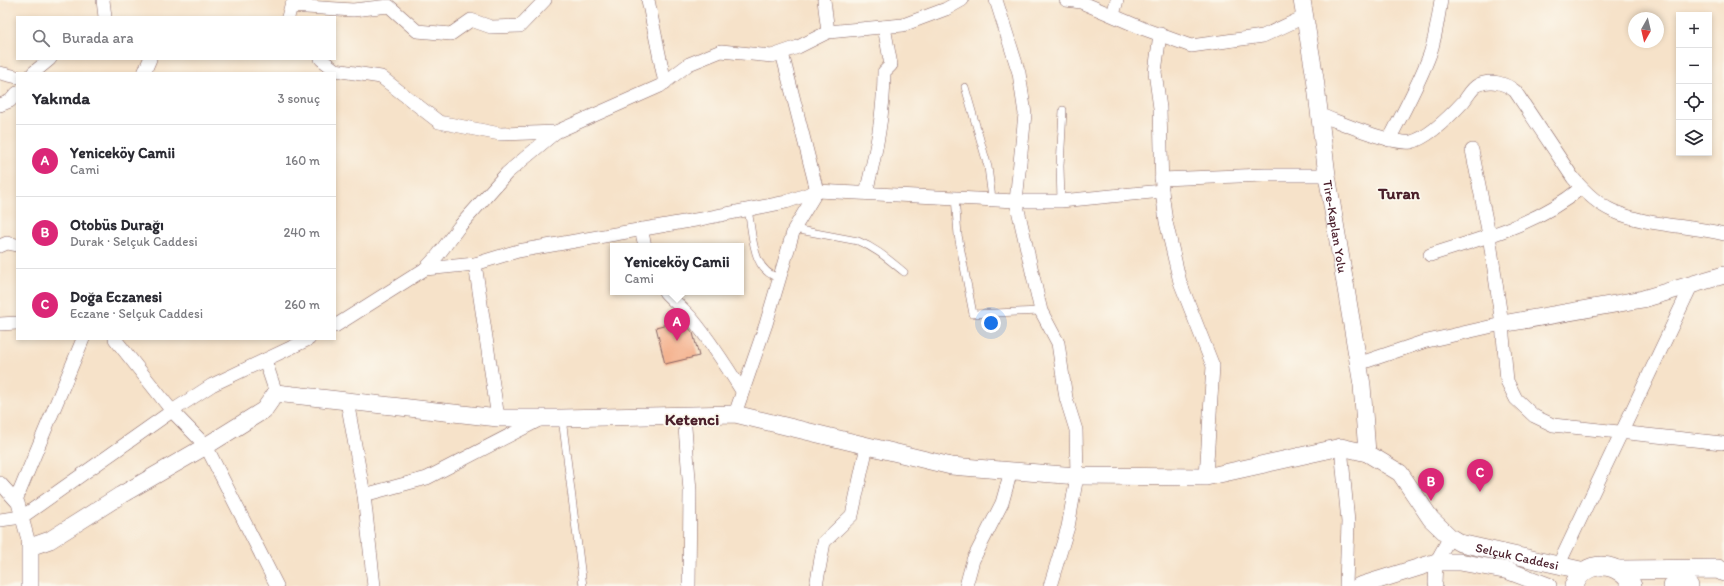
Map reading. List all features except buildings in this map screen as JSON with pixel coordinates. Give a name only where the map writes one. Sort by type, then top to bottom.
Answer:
[{"type":"main road","points":[[1579,579],[1598,566],[1613,567],[1626,575],[1632,586]]},
{"type":"main road","points":[[1620,570],[1718,569],[1724,572]]},
{"type":"main road","points":[[1720,586],[1724,583]]},
{"type":"main road","points":[[1673,586],[1689,586]]},
{"type":"street","points":[[103,0],[105,16]]},
{"type":"street","points":[[288,16],[291,6],[319,4],[353,10],[389,6],[417,31],[452,34],[471,20],[491,27],[520,26],[545,0]]},
{"type":"street","points":[[648,0],[665,83]]},
{"type":"street","points":[[824,0],[828,32]]},
{"type":"street","points":[[336,325],[424,269],[438,255],[459,227],[507,173],[556,132],[665,83],[689,64],[721,51],[772,56],[798,47],[828,32],[903,25],[946,9],[962,0]]},
{"type":"street","points":[[996,0],[1019,73],[1025,114],[1016,201],[1041,311],[1058,344],[1066,398],[1076,430],[1077,476],[1068,527],[1050,586]]},
{"type":"street","points":[[1066,0],[1081,2],[1191,46],[1263,36],[1304,17]]},
{"type":"street","points":[[1113,15],[1118,0]]},
{"type":"street","name":"Tire-Kaplan Yolu","points":[[1302,0],[1320,115],[1327,175],[1358,364],[1367,453]]},
{"type":"street","points":[[1389,140],[1422,73],[1430,53],[1436,32],[1441,0]]},
{"type":"street","points":[[866,193],[882,124],[884,72],[891,65],[884,27]]},
{"type":"street","points":[[1160,34],[1155,72],[1160,108],[1161,185],[1166,222],[1180,282],[1213,366],[1206,477]]},
{"type":"street","points":[[734,414],[766,324],[794,229],[817,191],[782,53]]},
{"type":"street","points":[[35,72],[49,60]]},
{"type":"street","points":[[144,72],[150,60]]},
{"type":"street","points":[[322,60],[336,70],[381,77],[439,122],[500,134],[556,132]]},
{"type":"street","points":[[0,73],[16,77]]},
{"type":"street","points":[[1320,115],[1389,140],[1406,142],[1418,139],[1449,115],[1476,86],[1490,82],[1504,84],[1515,91],[1566,168],[1582,188],[1601,204],[1623,215],[1648,221],[1724,234]]},
{"type":"street","points":[[0,105],[10,100],[16,94]]},
{"type":"street","points":[[1472,150],[1489,235],[1502,324],[1506,381],[1516,399],[1534,416],[1553,426],[1722,443]]},
{"type":"street","points":[[424,269],[475,264],[518,251],[748,210],[786,202],[817,191],[1016,201],[1061,201],[1161,185],[1265,175],[1327,175]]},
{"type":"street","points":[[1430,255],[1534,219],[1561,204],[1582,188]]},
{"type":"street","points":[[641,229],[644,243]]},
{"type":"street","points":[[0,246],[7,243],[16,245]]},
{"type":"street","points":[[475,264],[498,418]]},
{"type":"street","points":[[1358,364],[1424,342],[1502,324],[1643,299],[1724,275]]},
{"type":"street","points":[[1559,564],[1692,284]]},
{"type":"street","points":[[668,295],[692,319],[707,337],[742,391]]},
{"type":"street","points":[[0,324],[16,323]]},
{"type":"street","points":[[16,500],[83,340]]},
{"type":"street","points":[[116,340],[172,411],[206,446],[277,586]]},
{"type":"street","points":[[0,520],[22,517],[172,411],[212,386],[265,360],[284,344],[305,340]]},
{"type":"street","points":[[265,360],[276,393]]},
{"type":"street","points":[[276,393],[498,418],[734,414],[951,466],[1077,476],[1206,477],[1341,447],[1367,453],[1400,473],[1431,519],[1450,537],[1436,562],[1434,583],[1436,586]]},
{"type":"street","points":[[30,547],[50,540],[121,495],[206,446],[264,410],[276,393]]},
{"type":"street","points":[[347,401],[364,495],[374,586]]},
{"type":"street","points":[[684,415],[690,491],[689,586]]},
{"type":"street","points":[[364,495],[427,478],[543,418]]},
{"type":"street","points":[[816,586],[824,542],[852,515],[867,446]]},
{"type":"street","points":[[1341,447],[1348,522],[1346,586]]},
{"type":"street","points":[[966,586],[973,560],[1002,503],[1011,471]]},
{"type":"street","points":[[0,483],[16,500],[22,517],[30,547],[30,586]]},
{"type":"street","name":"Selçuk Caddesi","points":[[1450,537],[1460,543],[1559,564],[1579,579]]},
{"type":"street","points":[[1360,586],[1436,562],[1460,562],[1509,571],[1548,586]]},
{"type":"lane","points":[[965,87],[988,167],[992,199]]},
{"type":"lane","points":[[1061,201],[1060,166],[1063,110]]},
{"type":"lane","points":[[955,197],[958,235],[973,314],[1041,311]]},
{"type":"lane","points":[[748,210],[757,259],[765,271],[780,278]]},
{"type":"lane","points":[[794,229],[862,243],[881,253],[904,272]]},
{"type":"lane","points":[[562,418],[583,586]]},
{"type":"place","name":"Yeniceköy Camii","points":[[677,341]]},
{"type":"place","name":"Doğa Eczanesi","points":[[1480,492]]},
{"type":"place","name":"Otobüs Durağı","points":[[1431,501]]},
{"type":"district","name":"Turan","points":[[1399,193]]},
{"type":"district","name":"Ketenci","points":[[692,419]]}]
